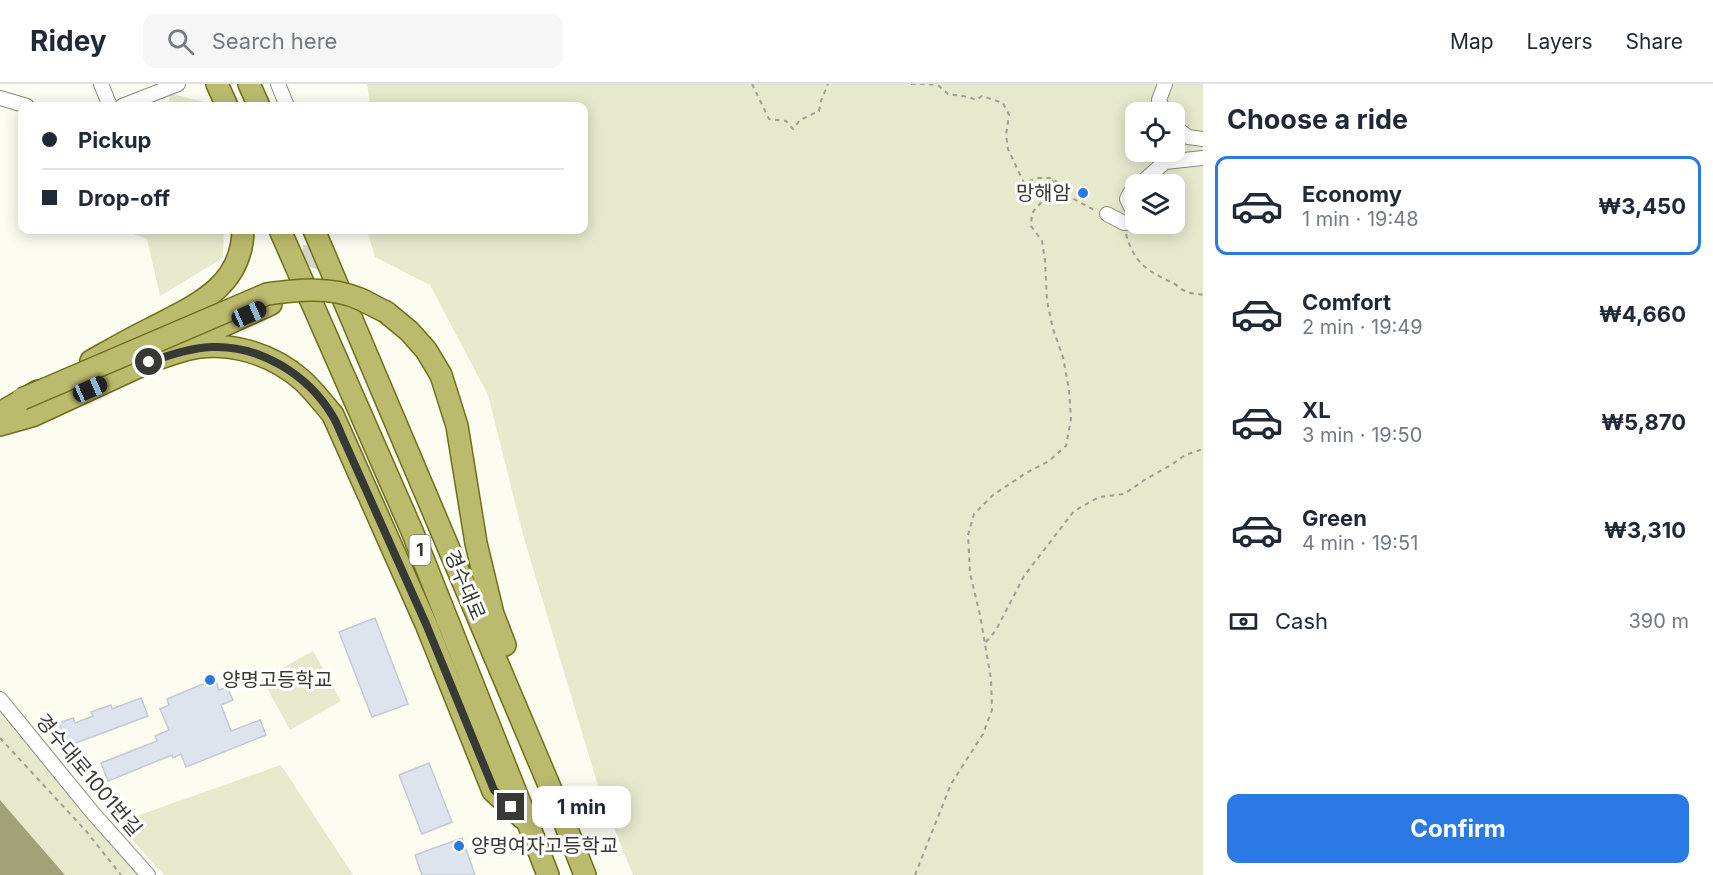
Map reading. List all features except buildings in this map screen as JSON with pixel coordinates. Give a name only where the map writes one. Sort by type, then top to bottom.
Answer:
[{"type":"main road","points":[[217,84],[225,102]]},
{"type":"main road","points":[[249,84],[257,102]]},
{"type":"main road","points":[[263,84],[271,102]]},
{"type":"main road","points":[[0,413],[138,335],[195,306],[215,292],[227,278],[236,262],[243,234]]},
{"type":"main road","name":"경수대로","points":[[282,234],[412,531],[548,875]]},
{"type":"main road","name":"경수대로","points":[[323,240],[585,875]]},
{"type":"main road","points":[[22,399],[267,294],[303,289],[336,291],[361,299],[386,312],[409,331],[426,350],[441,375],[457,426],[476,543],[494,614],[560,811]]},
{"type":"main road","points":[[0,424],[32,416],[271,304]]},
{"type":"main road","points":[[149,362],[186,350],[213,347],[234,348],[279,364],[316,394],[338,426],[426,624],[494,790],[528,823]]},
{"type":"street","points":[[101,84],[108,102]]},
{"type":"street","points":[[132,102],[178,84]]},
{"type":"street","points":[[278,84],[285,102]]},
{"type":"street","points":[[1160,102],[1165,84]]},
{"type":"street","points":[[0,98],[18,103]]},
{"type":"street","points":[[1185,135],[1203,139]]},
{"type":"street","points":[[1151,174],[1165,162],[1203,158]]},
{"type":"street","points":[[1104,213],[1125,219]]},
{"type":"street","name":"경수대로1001번길","points":[[0,699],[92,812],[148,875]]},
{"type":"path","points":[[752,84],[769,119],[786,121],[793,129],[800,120],[819,111],[820,100],[828,84]]},
{"type":"path","points":[[910,84],[939,86],[948,94],[975,100],[982,96],[1003,103],[1009,115],[1006,135],[1008,148],[1024,183],[1037,178],[1051,178],[1063,186],[1070,196],[1091,209],[1104,213]]},
{"type":"path","points":[[915,875],[951,784],[983,734],[992,710],[991,679],[970,573],[968,535],[974,513],[993,495],[1049,461],[1066,446],[1071,419],[1069,390],[1063,357],[1053,329],[1047,301],[1042,241],[1031,226],[1032,213],[1051,191],[1054,184],[1051,178]]},
{"type":"path","points":[[1131,234],[1130,249],[1145,267],[1159,278],[1174,284],[1185,292],[1203,295]]},
{"type":"path","points":[[985,644],[996,630],[1024,576],[1074,511],[1100,497],[1124,494],[1185,455],[1203,449]]},
{"type":"path","points":[[0,738],[86,831],[121,875]]},
{"type":"shaded area","points":[[367,84],[1203,84],[1203,875],[633,875],[601,796],[524,538],[488,395],[430,285],[375,257],[368,234],[588,234],[588,102],[369,102]]},
{"type":"shaded area","points":[[169,93],[204,102],[169,102]]},
{"type":"shaded area","points":[[134,234],[224,234],[223,258],[160,296],[147,239]]},
{"type":"shaded area","points":[[313,651],[341,701],[290,730],[262,679]]},
{"type":"shaded area","points":[[0,714],[140,875],[65,875],[0,800]]},
{"type":"shaded area","points":[[281,765],[353,875],[164,875],[117,823]]},
{"type":"shaded area","points":[[0,800],[65,875],[0,875]]},
{"type":"tunnel","points":[[292,292],[307,272],[314,247],[314,234]]},
{"type":"place","name":"망해암","points":[[1083,193]]},
{"type":"place","name":"양명고등학교","points":[[210,680]]},
{"type":"place","name":"양명여자고등학교","points":[[459,846]]},
{"type":"route","points":[[149,362],[186,350],[213,347],[234,348],[279,364],[316,394],[333,416],[342,436],[426,624],[494,790],[511,807]]}]
